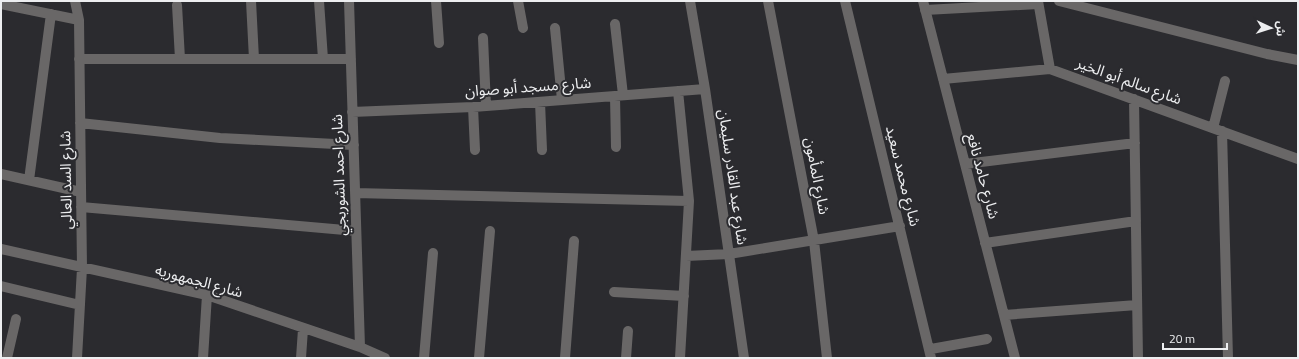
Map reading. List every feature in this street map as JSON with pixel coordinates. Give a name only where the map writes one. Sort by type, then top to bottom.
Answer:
[{"type":"street","name":"شارع السد العالي","points":[[75,1],[79,20],[82,268],[76,358]]},
{"type":"street","points":[[251,1],[254,59]]},
{"type":"street","points":[[319,1],[323,59]]},
{"type":"street","name":"شارع احمد الشوربجي","points":[[349,1],[360,347]]},
{"type":"street","points":[[436,1],[439,44]]},
{"type":"street","points":[[518,1],[523,28]]},
{"type":"street","name":"شارع عبد القادر سليمان","points":[[690,1],[705,89],[744,358]]},
{"type":"street","name":"شارع المأمون","points":[[768,1],[814,240],[826,358]]},
{"type":"street","name":"شارع محمد سعيد","points":[[845,1],[931,354]]},
{"type":"street","points":[[1059,1],[1267,54],[1298,60]]},
{"type":"street","points":[[924,6],[1038,2],[1050,69]]},
{"type":"street","points":[[1,4],[79,20]]},
{"type":"street","points":[[177,5],[180,59]]},
{"type":"street","name":"شارع حامد نافع","points":[[924,6],[1015,358]]},
{"type":"street","points":[[29,180],[51,14]]},
{"type":"street","points":[[615,24],[619,96],[616,147]]},
{"type":"street","points":[[555,28],[562,100]]},
{"type":"street","points":[[483,38],[486,106]]},
{"type":"street","points":[[79,59],[351,59]]},
{"type":"street","name":"شارع سالم أبو الخير","points":[[943,79],[1050,69],[1298,159]]},
{"type":"street","points":[[1225,81],[1217,129],[1228,358]]},
{"type":"street","name":"شارع مسجد أبو صوان","points":[[352,112],[486,106],[705,89]]},
{"type":"street","points":[[678,91],[689,201],[680,358]]},
{"type":"street","points":[[1134,99],[1138,358]]},
{"type":"street","points":[[540,102],[542,150]]},
{"type":"street","points":[[473,106],[475,150]]},
{"type":"street","points":[[80,123],[220,138],[354,144]]},
{"type":"street","points":[[965,164],[1135,142]]},
{"type":"street","points":[[1,174],[81,192]]},
{"type":"street","points":[[355,193],[689,201]]},
{"type":"street","points":[[81,208],[356,231]]},
{"type":"street","points":[[985,242],[1136,221]]},
{"type":"street","points":[[686,256],[729,254],[900,226]]},
{"type":"street","points":[[479,358],[490,231]]},
{"type":"street","points":[[565,358],[574,241]]},
{"type":"street","name":"شارع الجمهوريه","points":[[1,249],[206,295],[360,347],[384,358]]},
{"type":"street","points":[[424,358],[433,253]]},
{"type":"street","points":[[1,286],[80,306]]},
{"type":"street","points":[[614,292],[684,296]]},
{"type":"street","points":[[203,358],[206,295]]},
{"type":"street","points":[[1004,315],[1137,305]]},
{"type":"street","points":[[7,358],[16,319]]},
{"type":"street","points":[[301,358],[303,329]]},
{"type":"street","points":[[626,358],[628,331]]},
{"type":"street","points":[[931,354],[987,339]]}]
